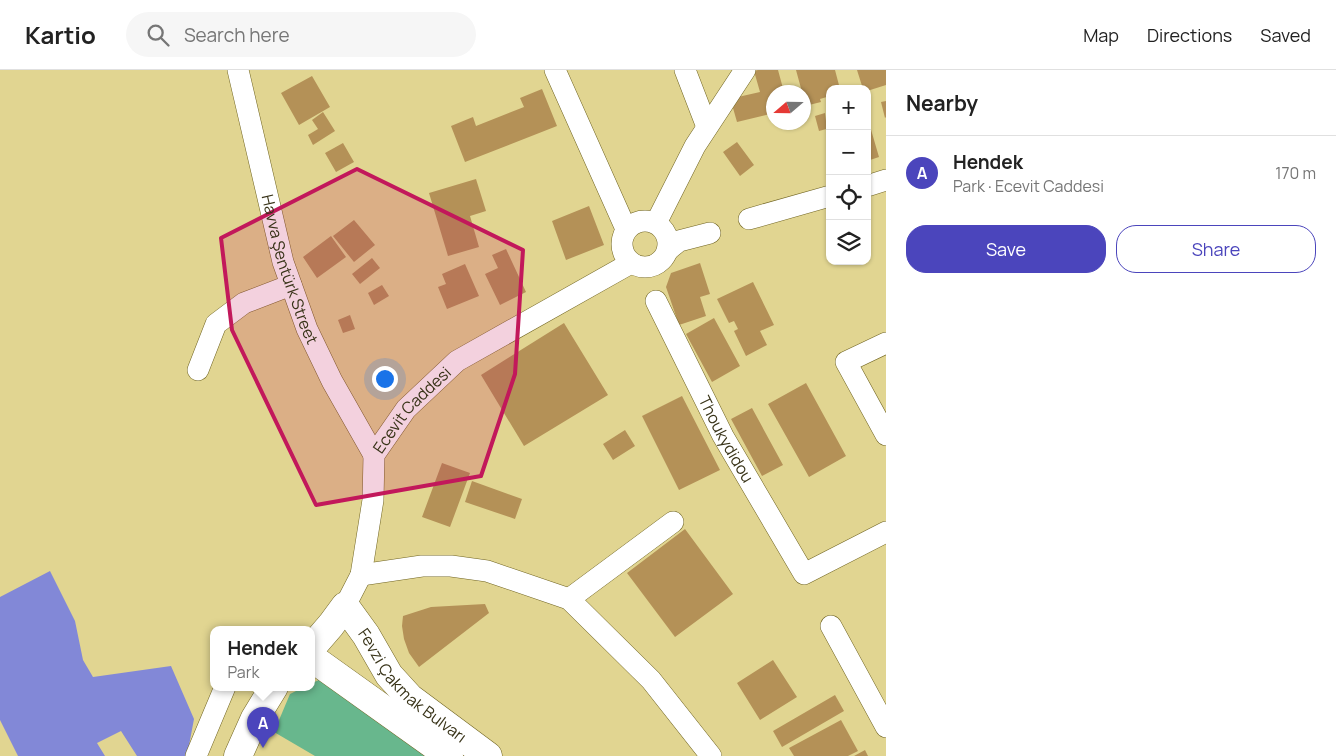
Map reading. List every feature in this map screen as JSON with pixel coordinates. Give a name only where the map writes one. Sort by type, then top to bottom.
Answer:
[{"type":"main road","name":"Ecevit Caddesi","points":[[315,644],[344,606]]},
{"type":"main road","name":"Fevzi Çakmak Bulvarı","points":[[344,606],[366,635],[389,675],[400,688],[410,698],[488,756]]},
{"type":"main road","name":"Fevzi Çakmak Bulvarı","points":[[315,660],[449,756]]},
{"type":"main road","points":[[238,756],[255,718],[272,691]]},
{"type":"street","name":"Havva Şentürk Street","points":[[238,70],[283,262],[306,329],[332,381],[374,455]]},
{"type":"street","points":[[555,70],[626,229]]},
{"type":"street","points":[[685,70],[707,127]]},
{"type":"street","points":[[656,223],[695,146],[744,70]]},
{"type":"street","points":[[871,185],[886,180]]},
{"type":"street","points":[[749,219],[826,197]]},
{"type":"street","points":[[648,220],[656,223],[666,234],[668,250],[665,257],[660,262],[646,268],[631,264],[622,251],[622,236],[626,229],[640,221],[648,220]]},
{"type":"street","points":[[668,250],[679,241],[710,233]]},
{"type":"street","name":"Ecevit Caddesi","points":[[344,606],[361,575],[373,500],[374,455],[406,409],[457,361],[631,264]]},
{"type":"street","points":[[198,370],[216,324],[244,303],[291,285]]},
{"type":"street","name":"Thoukydidou","points":[[656,301],[723,436],[804,574],[886,532]]},
{"type":"street","points":[[886,343],[846,362],[886,435]]},
{"type":"street","points":[[568,599],[674,522]]},
{"type":"street","points":[[361,575],[422,566],[451,566],[486,571],[568,599],[651,680],[711,756]]},
{"type":"street","points":[[831,626],[886,727]]},
{"type":"street","points":[[196,756],[223,691]]},
{"type":"highlighted area","points":[[357,169],[523,250],[515,374],[481,476],[316,505],[232,330],[221,238]]},
{"type":"green space","points":[[319,680],[426,756],[315,756],[274,732],[290,694],[296,691],[315,691],[315,682]]},
{"type":"water","points":[[50,571],[75,621],[83,660],[93,677],[171,666],[194,719],[187,756],[137,756],[121,731],[97,743],[105,756],[18,756],[0,720],[0,597]]},
{"type":"building","points":[[778,70],[782,85],[766,85],[766,115],[737,122],[733,108],[738,97],[760,92],[754,71]]},
{"type":"building","points":[[796,70],[835,70],[839,85],[826,85],[826,97],[820,99],[821,102],[811,104],[811,85],[800,85]]},
{"type":"building","points":[[857,70],[886,70],[886,85],[871,90],[871,85],[862,85]]},
{"type":"building","points":[[312,76],[330,107],[299,125],[281,93]]},
{"type":"building","points":[[542,89],[557,126],[465,162],[451,126],[473,117],[476,126],[524,107],[520,98]]},
{"type":"building","points":[[886,101],[886,117],[885,118],[881,102]]},
{"type":"building","points":[[323,112],[335,131],[313,145],[308,135],[318,129],[312,120]]},
{"type":"building","points":[[825,113],[826,129],[819,131],[815,116]]},
{"type":"building","points":[[871,130],[879,157],[871,160]]},
{"type":"building","points":[[737,142],[754,165],[740,176],[723,152]]},
{"type":"building","points":[[343,143],[354,162],[336,172],[325,153]]},
{"type":"building","points":[[476,179],[486,211],[470,216],[479,247],[448,256],[429,193]]},
{"type":"building","points":[[589,206],[604,245],[566,260],[552,221]]},
{"type":"building","points":[[354,220],[375,245],[354,262],[333,236]]},
{"type":"building","points":[[331,236],[346,257],[317,278],[303,257]]},
{"type":"building","points":[[506,249],[526,292],[500,305],[485,274],[498,268],[492,255]]},
{"type":"building","points":[[372,258],[380,268],[360,284],[352,274]]},
{"type":"building","points":[[700,263],[710,294],[700,297],[706,316],[679,325],[666,287],[671,273]]},
{"type":"building","points":[[465,264],[479,296],[447,309],[438,287],[446,284],[442,274]]},
{"type":"building","points":[[753,282],[774,325],[760,331],[767,345],[746,356],[734,331],[738,329],[734,321],[729,323],[717,299]]},
{"type":"building","points":[[382,285],[389,296],[374,305],[368,293]]},
{"type":"building","points":[[350,315],[355,329],[343,333],[338,320]]},
{"type":"building","points":[[714,318],[740,366],[712,382],[686,334]]},
{"type":"building","points":[[564,323],[608,395],[524,446],[481,375]]},
{"type":"building","points":[[806,383],[846,456],[809,477],[768,404]]},
{"type":"building","points":[[682,396],[720,470],[679,490],[642,416]]},
{"type":"building","points":[[752,408],[783,465],[762,476],[731,419]]},
{"type":"building","points":[[625,430],[635,446],[613,460],[603,444]]},
{"type":"building","points":[[442,463],[470,473],[450,527],[422,517]]},
{"type":"building","points":[[472,481],[522,499],[515,519],[465,502]]},
{"type":"building","points":[[685,529],[733,594],[675,637],[627,573]]},
{"type":"building","points":[[485,604],[489,613],[419,667],[409,653],[404,639],[403,616],[431,607]]},
{"type":"building","points":[[773,660],[797,697],[760,720],[737,683]]},
{"type":"building","points":[[835,695],[844,711],[782,747],[773,731]]},
{"type":"building","points":[[841,720],[858,751],[848,756],[794,756],[789,748]]},
{"type":"building","points":[[865,750],[868,756],[854,756]]},
{"type":"place","name":"Hendek","points":[[263,748]]}]
